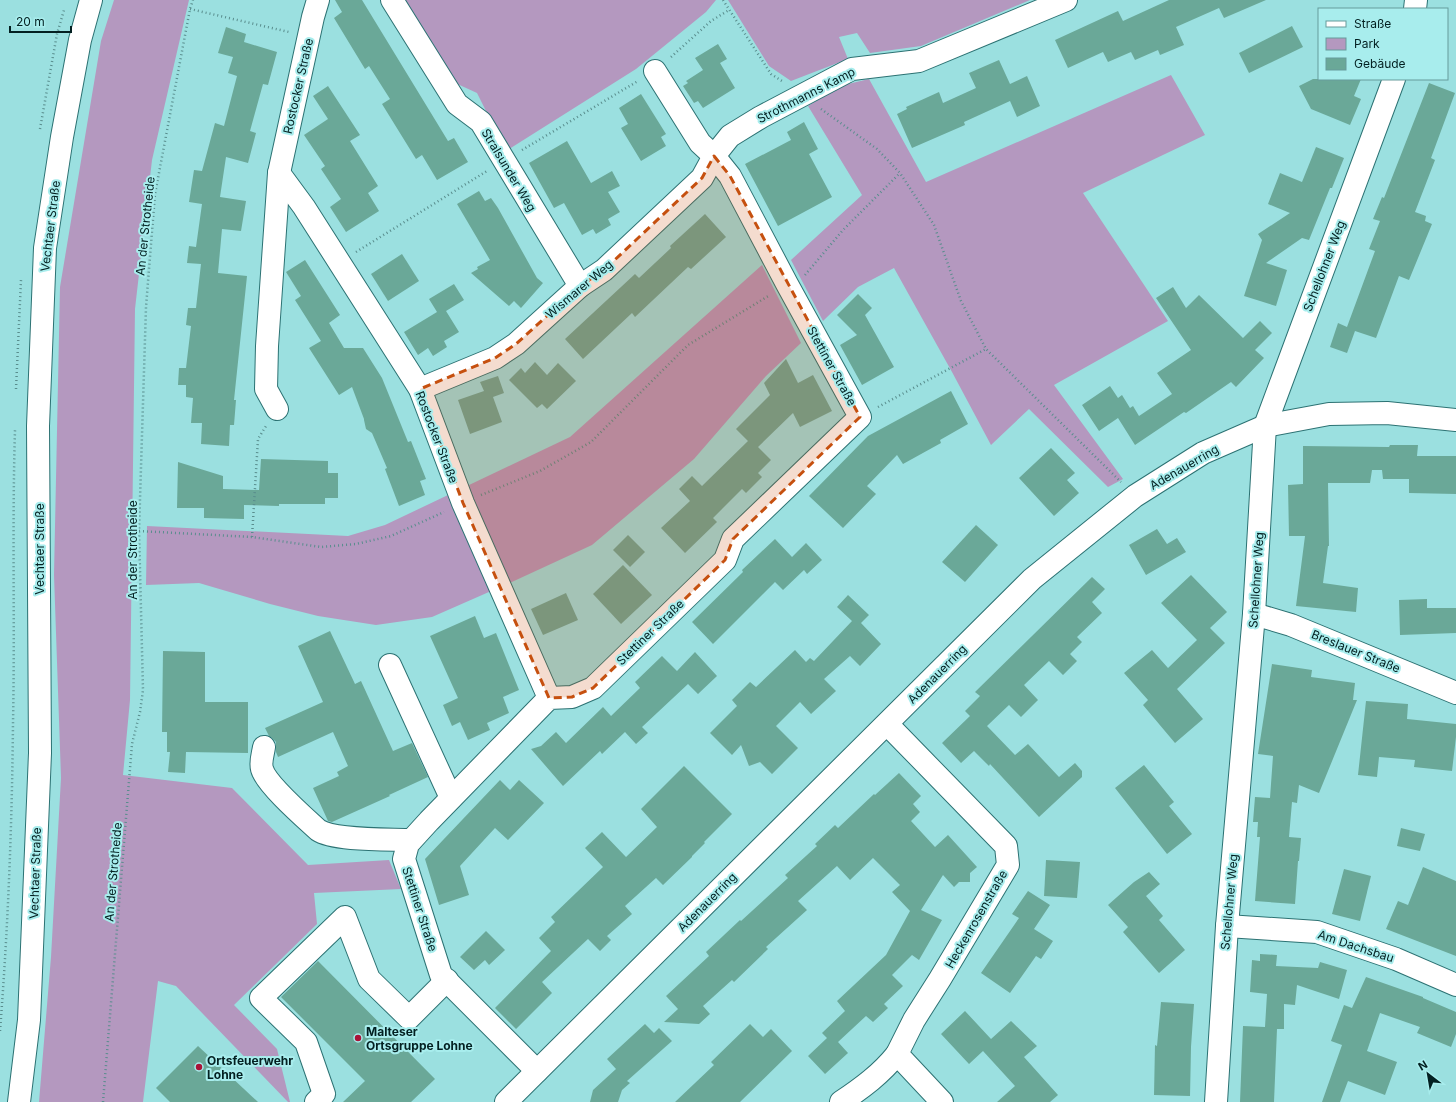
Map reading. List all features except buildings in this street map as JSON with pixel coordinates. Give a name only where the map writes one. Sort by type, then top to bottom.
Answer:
[{"type":"street","name":"Vechtaer Straße","points":[[20,1102],[29,1020],[40,753],[38,426],[45,248],[63,130],[80,40],[91,0]]},
{"type":"street","name":"Rostocker Straße","points":[[277,410],[266,390],[267,346],[279,173],[318,0]]},
{"type":"street","name":"Stralsunder Weg","points":[[392,0],[457,104],[481,122],[503,161],[580,286]]},
{"type":"street","name":"Strothmanns Kamp","points":[[714,156],[730,136],[801,95],[852,69],[919,61],[1066,0]]},
{"type":"street","name":"Stettiner Straße","points":[[537,1071],[441,975],[404,859],[408,844],[451,798],[550,698],[572,697],[593,688],[724,560],[733,539],[860,417],[730,176],[714,156],[700,142],[655,71]]},
{"type":"street","name":"Schellohner Weg","points":[[1216,1102],[1227,926],[1254,614],[1265,426],[1394,80]]},
{"type":"street","name":"Wismarer Weg","points":[[420,389],[500,354],[516,344],[580,286],[604,270],[702,178],[714,156]]},
{"type":"street","name":"Rostocker Straße","points":[[279,173],[304,206],[420,389],[462,503],[550,698]]},
{"type":"street","name":"Adenauerring","points":[[506,1102],[1032,579],[1135,496],[1203,453],[1265,426],[1329,414],[1387,413],[1456,420]]},
{"type":"street","name":"Breslauer Straße","points":[[1254,614],[1291,625],[1456,693]]},
{"type":"street","points":[[390,665],[451,798]]},
{"type":"street","name":"Heckenrosenstraße","points":[[841,1102],[860,1090],[884,1069],[897,1054],[914,1020],[940,980],[1008,865],[1006,846],[887,724]]},
{"type":"street","points":[[264,747],[261,765],[268,781],[318,830],[324,834],[337,837],[411,840]]},
{"type":"street","points":[[316,1102],[324,1094],[306,1042],[261,998],[345,917],[370,979],[409,1018],[447,980]]},
{"type":"street","name":"Am Dachsbau","points":[[1227,926],[1317,932],[1396,959],[1456,985]]},
{"type":"street","points":[[897,1054],[942,1102]]},
{"type":"path","name":"An der Strotheide","points":[[103,1102],[132,744],[140,712],[142,690],[140,531],[146,307],[155,194],[190,9],[193,0]]},
{"type":"path","points":[[723,0],[772,74],[877,149],[900,173],[934,225],[961,301],[986,349],[1135,496]]},
{"type":"path","points":[[190,9],[309,37]]},
{"type":"path","points":[[339,262],[503,161],[655,71],[711,21],[729,10]]},
{"type":"path","points":[[140,531],[252,537],[321,546],[356,544],[391,536],[462,503],[540,471],[591,442],[688,345],[787,284],[806,275],[844,230],[900,173]]},
{"type":"path","points":[[860,417],[986,349]]},
{"type":"path","points":[[252,537],[258,439],[277,410]]},
{"type":"highlighted area","points":[[714,156],[730,176],[860,417],[733,539],[725,560],[593,688],[572,697],[549,698],[463,503],[420,389],[495,358],[516,344],[580,286],[604,270],[702,178]]},
{"type":"green space","points":[[114,0],[189,0],[152,160],[135,309],[130,700],[123,775],[232,788],[308,865],[389,860],[401,889],[314,893],[317,924],[234,1005],[277,1049],[290,1102],[288,1102],[176,986],[158,981],[143,1102],[39,1102],[51,957],[61,778],[54,575],[60,287],[101,41]]},
{"type":"green space","points":[[402,0],[716,0],[706,12],[636,69],[506,151],[477,93],[453,82]]},
{"type":"green space","points":[[728,0],[1030,0],[921,46],[870,53],[857,33],[839,37],[848,59],[791,81],[769,66]]},
{"type":"green space","points":[[1171,75],[1205,135],[1083,193],[1168,321],[1054,385],[1123,479],[1108,487],[1029,409],[991,445],[894,268],[858,287],[823,321],[791,260],[862,195],[808,106],[840,86],[869,79],[926,182]]},
{"type":"green space","points":[[762,265],[801,343],[766,376],[694,459],[592,545],[432,617],[376,625],[318,616],[270,604],[199,583],[146,585],[147,526],[348,536],[385,525],[570,437]]},
{"type":"place","name":"Malteser Ortsgruppe Lohne","points":[[358,1038]]},
{"type":"place","name":"Ortsfeuerwehr Lohne","points":[[199,1067]]}]
